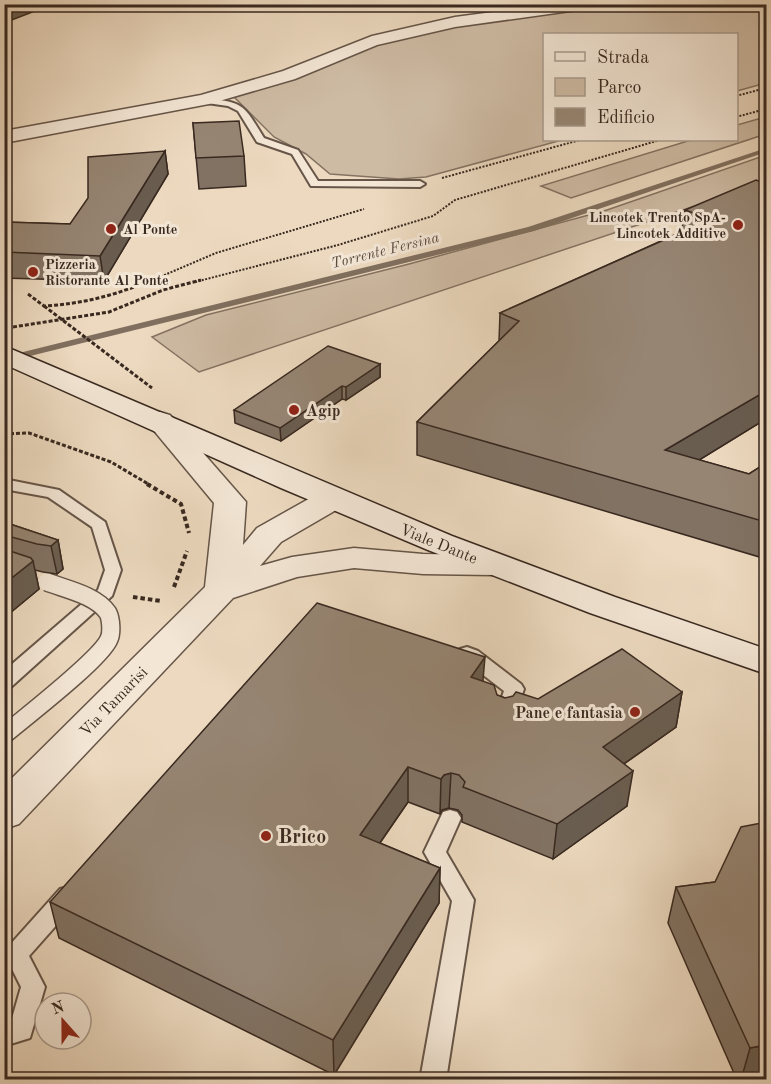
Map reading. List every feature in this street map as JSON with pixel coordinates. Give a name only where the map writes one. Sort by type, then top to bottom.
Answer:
[{"type":"street","points":[[4,137],[203,100],[289,75],[372,41],[455,22],[592,4]]},
{"type":"street","name":"Viale Dante","points":[[4,354],[332,499],[493,565],[642,621],[766,662]]},
{"type":"street","points":[[160,421],[230,502],[222,590]]},
{"type":"street","name":"Via Tamarisi","points":[[4,813],[222,590],[269,535],[332,499]]},
{"type":"street","name":"Via Tamarisi","points":[[222,590],[292,567],[354,558],[423,564],[493,565]]},
{"type":"lane","points":[[203,100],[230,104],[242,109],[260,140],[295,152],[315,184],[420,184]]},
{"type":"lane","points":[[4,484],[52,493],[99,525],[112,570],[106,592],[4,682]]},
{"type":"lane","points":[[4,735],[90,661],[109,640],[111,627],[108,613],[94,600],[26,575]]},
{"type":"lane","points":[[450,649],[471,655],[514,689],[503,723]]},
{"type":"lane","points":[[433,1080],[463,900],[435,852],[450,818]]},
{"type":"lane","points":[[4,1035],[21,1030],[33,987],[16,954],[80,883]]},
{"type":"path","points":[[738,95],[766,88]]},
{"type":"path","points":[[738,116],[766,109]]},
{"type":"path","points":[[44,306],[75,304],[128,290],[216,253],[407,196],[420,184],[576,141]]},
{"type":"path","points":[[4,328],[57,322],[109,312],[163,290],[338,245],[433,216],[455,200],[657,141]]},
{"type":"path","points":[[28,294],[152,388]]},
{"type":"path","points":[[4,434],[29,434],[111,462],[181,504],[191,539]]},
{"type":"path","points":[[181,593],[173,590],[187,549]]},
{"type":"path","points":[[124,595],[161,602],[167,596]]},
{"type":"green space","points":[[601,4],[766,5],[766,83],[738,91],[738,33],[543,33],[543,141],[558,141],[426,177],[399,179],[330,174],[306,154],[274,137],[232,95],[375,42],[516,15]]},
{"type":"green space","points":[[758,119],[766,122],[766,134],[571,198],[541,186],[688,141],[738,141],[738,125]]},
{"type":"green space","points":[[766,155],[766,182],[199,372],[152,337],[206,315],[409,264],[607,210]]},
{"type":"building","points":[[4,4],[24,4],[4,12]]},
{"type":"building","points":[[239,121],[244,156],[196,158],[193,123]]},
{"type":"building","points":[[165,151],[100,256],[4,252],[4,222],[70,224],[88,198],[88,157]]},
{"type":"building","points":[[756,180],[766,184],[766,222],[763,223],[766,225],[766,391],[665,450],[749,474],[766,463],[766,522],[417,422],[519,321],[500,313],[711,219],[685,210]]},
{"type":"building","points":[[328,346],[380,364],[346,387],[342,386],[280,428],[234,410]]},
{"type":"building","points":[[4,522],[58,540],[51,546],[4,535]]},
{"type":"building","points":[[4,549],[31,558],[33,561],[4,584]]},
{"type":"building","name":"Brico","points":[[317,603],[485,657],[471,677],[494,685],[497,695],[505,698],[513,696],[516,692],[538,699],[622,649],[682,692],[603,747],[633,771],[557,824],[463,787],[465,782],[459,775],[451,773],[444,775],[441,779],[408,767],[360,835],[440,868],[333,1040],[50,902]]},
{"type":"building","points":[[766,822],[766,1045],[750,1048],[676,887],[715,882],[741,827]]},
{"type":"waterway","name":"Torrente Fersina","points":[[10,358],[531,229],[766,150]]},
{"type":"place","name":"Lincotek Trento SpA- Lincotek Additive","points":[[738,225]]},
{"type":"place","name":"Al Ponte","points":[[111,229]]},
{"type":"place","name":"Pizzeria Ristorante Al Ponte","points":[[33,272]]},
{"type":"place","name":"Agip","points":[[294,410]]},
{"type":"place","name":"Pane e fantasia","points":[[635,712]]},
{"type":"place","name":"Brico","points":[[266,836]]}]
